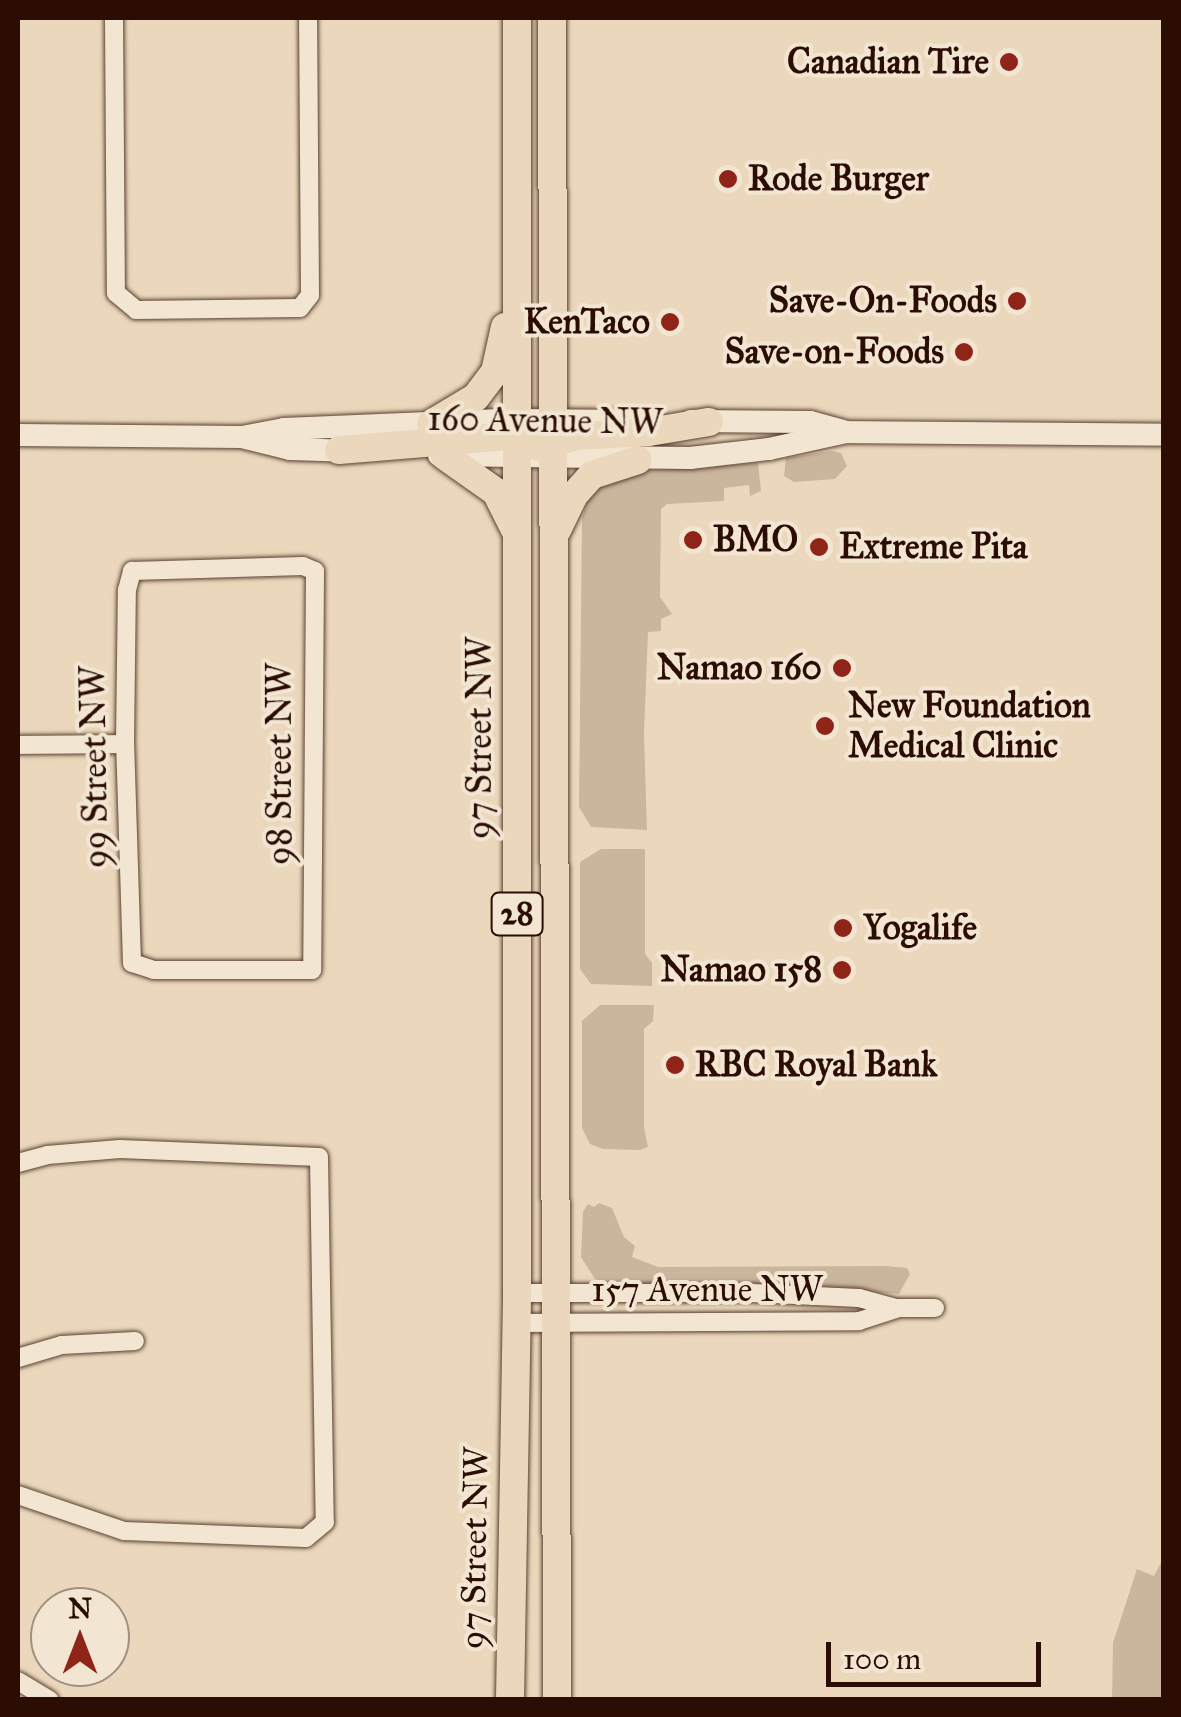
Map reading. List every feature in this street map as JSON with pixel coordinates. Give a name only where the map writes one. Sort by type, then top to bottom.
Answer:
[{"type":"main road","name":"97 Street NW","points":[[510,1700],[517,1293],[517,18]]},
{"type":"main road","points":[[552,18],[557,1700]]},
{"type":"main road","points":[[431,424],[467,404],[495,372],[516,262]]},
{"type":"main road","points":[[554,439],[710,422]]},
{"type":"main road","points":[[339,450],[518,438],[548,428],[554,439]]},
{"type":"main road","points":[[445,456],[496,492],[518,536]]},
{"type":"main road","points":[[554,536],[574,495],[592,476],[638,460]]},
{"type":"street","points":[[114,18],[116,293],[136,310],[300,308],[310,295],[308,18]]},
{"type":"street","name":"160 Avenue NW","points":[[710,422],[810,422],[846,432]]},
{"type":"street","name":"160 Avenue NW","points":[[18,435],[242,437],[284,430],[431,424],[518,438]]},
{"type":"street","name":"160 Avenue NW","points":[[554,439],[638,460],[769,449],[846,432],[1164,434]]},
{"type":"street","name":"160 Avenue NW","points":[[242,437],[290,449],[445,456],[518,438]]},
{"type":"street","name":"98 Street NW","points":[[132,571],[302,566],[315,571],[312,970],[154,970],[132,963]]},
{"type":"street","name":"99 Street NW","points":[[132,571],[128,584],[125,744],[132,963]]},
{"type":"street","points":[[18,745],[125,744]]},
{"type":"street","points":[[18,1162],[47,1154],[120,1149],[319,1157],[325,1522],[306,1538],[124,1531],[18,1495]]},
{"type":"street","name":"157 Avenue NW","points":[[517,1293],[805,1296],[859,1298],[896,1308],[935,1308]]},
{"type":"street","name":"157 Avenue NW","points":[[516,1323],[858,1321],[896,1308]]},
{"type":"street","points":[[18,1358],[62,1346],[135,1341]]},
{"type":"street","points":[[18,1681],[50,1700]]},
{"type":"shaded area","points":[[841,453],[847,466],[835,479],[794,482],[784,476],[786,458]]},
{"type":"shaded area","points":[[758,463],[761,491],[750,496],[749,485],[724,488],[724,501],[667,504],[661,509],[660,597],[672,614],[661,619],[661,631],[648,632],[644,733],[647,830],[591,827],[579,807],[582,518],[592,486],[618,472]]},
{"type":"shaded area","points":[[601,849],[645,849],[645,954],[652,963],[652,986],[591,984],[580,969],[580,862]]},
{"type":"shaded area","points":[[600,1005],[654,1005],[653,1021],[644,1029],[644,1127],[648,1147],[640,1150],[603,1149],[590,1144],[582,1128],[582,1021]]},
{"type":"shaded area","points":[[599,1203],[612,1208],[624,1237],[635,1246],[632,1257],[658,1267],[886,1266],[907,1268],[910,1274],[899,1294],[762,1285],[606,1283],[595,1279],[581,1257],[583,1212],[588,1204],[594,1207]]},
{"type":"shaded area","points":[[1163,1559],[1163,1699],[1112,1699],[1113,1643],[1137,1569],[1154,1576]]},
{"type":"place","name":"Canadian Tire","points":[[1009,62]]},
{"type":"place","name":"Rode Burger","points":[[728,179]]},
{"type":"place","name":"Save-On-Foods","points":[[1017,301]]},
{"type":"place","name":"KenTaco","points":[[670,322]]},
{"type":"place","name":"Save-on-Foods","points":[[964,352]]},
{"type":"place","name":"BMO","points":[[693,540]]},
{"type":"place","name":"Extreme Pita","points":[[819,547]]},
{"type":"place","name":"Namao 160","points":[[842,668]]},
{"type":"place","name":"New Foundation Medical Clinic","points":[[825,726]]},
{"type":"place","name":"Yogalife","points":[[843,928]]},
{"type":"place","name":"Namao 158","points":[[842,970]]},
{"type":"place","name":"RBC Royal Bank","points":[[675,1065]]}]
